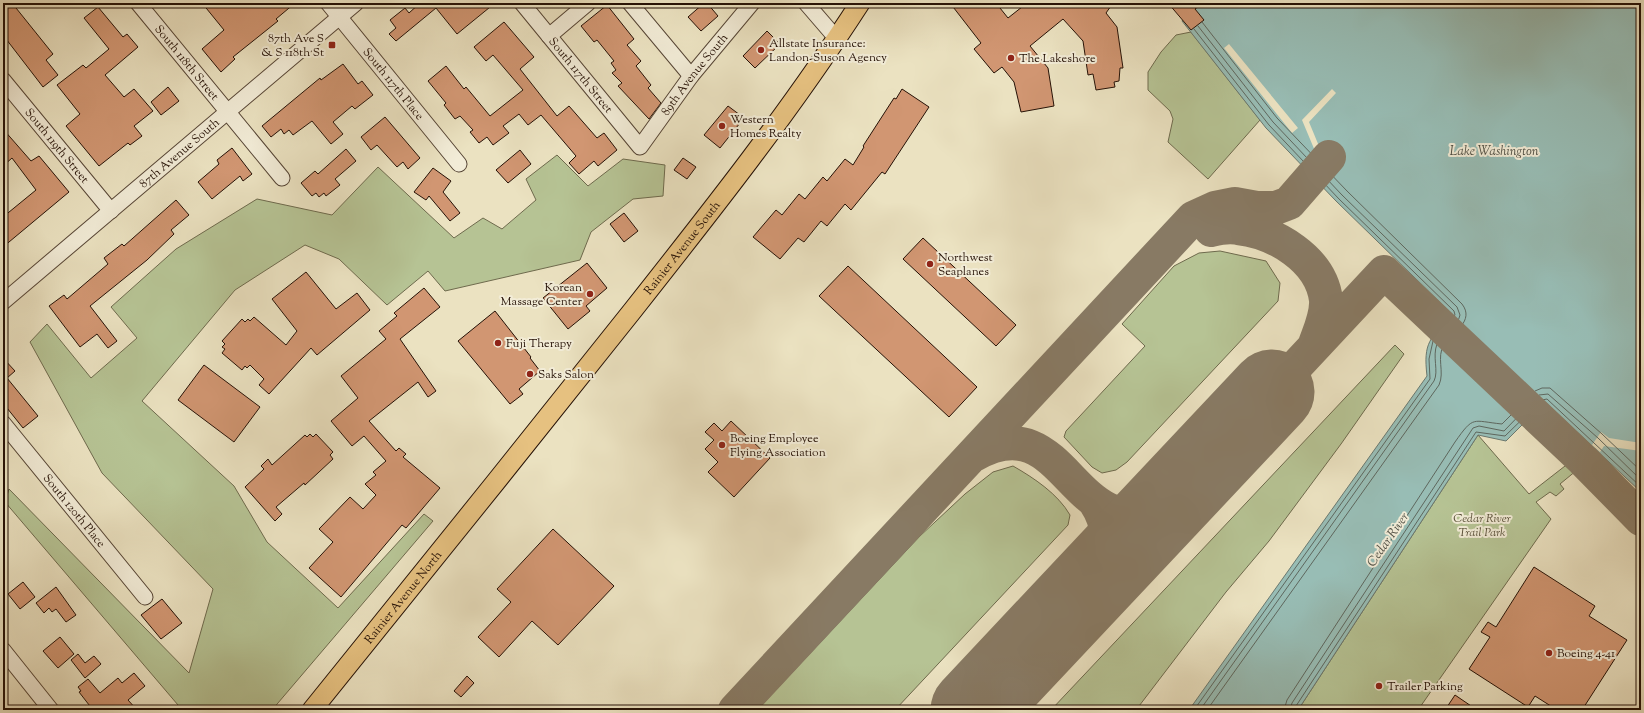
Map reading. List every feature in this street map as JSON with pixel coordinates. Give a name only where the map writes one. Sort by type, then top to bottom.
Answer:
[{"type":"main road","name":"Rainier Avenue South","points":[[494,485],[764,142],[837,39],[860,3]]},
{"type":"main road","name":"Rainier Avenue North","points":[[312,710],[494,485]]},
{"type":"street","name":"South 118th Street","points":[[138,3],[282,178]]},
{"type":"street","name":"South 117th Place","points":[[328,3],[459,164]]},
{"type":"street","name":"87th Avenue South","points":[[3,302],[356,3]]},
{"type":"street","name":"South 117th Street","points":[[522,3],[640,147]]},
{"type":"street","points":[[549,36],[588,3]]},
{"type":"street","points":[[630,3],[691,76]]},
{"type":"street","name":"89th Avenue South","points":[[640,147],[691,76],[752,3]]},
{"type":"street","points":[[806,3],[837,39]]},
{"type":"street","name":"South 119th Street","points":[[3,80],[111,211]]},
{"type":"street","name":"South 120th Place","points":[[3,423],[145,597]]},
{"type":"street","points":[[3,650],[51,710]]},
{"type":"green space","points":[[1191,32],[1260,120],[1208,179],[1168,142],[1173,119],[1170,111],[1148,90],[1148,72],[1161,52],[1176,35]]},
{"type":"green space","points":[[557,155],[588,186],[623,159],[665,165],[663,196],[633,199],[591,232],[580,260],[445,291],[428,271],[387,305],[339,259],[305,245],[235,290],[142,401],[234,486],[267,542],[338,608],[424,514],[433,521],[272,710],[174,710],[178,705],[5,502],[9,489],[189,673],[213,589],[102,473],[30,342],[47,324],[91,378],[137,338],[111,307],[176,249],[257,199],[332,215],[378,167],[454,238],[483,218],[502,229],[536,200],[526,179]]},
{"type":"green space","points":[[1220,251],[1266,261],[1280,283],[1278,301],[1127,462],[1116,470],[1102,473],[1092,467],[1064,437],[1066,431],[1145,346],[1122,324],[1174,266],[1199,253]]},
{"type":"green space","points":[[1395,345],[1404,354],[1341,444],[1269,541],[1226,592],[1136,710],[1051,710]]},
{"type":"green space","name":"Cedar River Trail Park","points":[[1478,435],[1529,494],[1592,445],[1599,452],[1560,484],[1564,489],[1556,496],[1550,492],[1536,502],[1551,519],[1418,710],[1298,710]]},
{"type":"green space","points":[[1013,466],[1037,481],[1059,500],[1070,515],[1068,525],[895,710],[757,710],[920,536],[965,494],[993,472]]},
{"type":"water","name":"Lake Washington","points":[[1193,3],[1641,3],[1641,492],[1545,402],[1506,441],[1478,435],[1298,710],[1189,710],[1427,376],[1427,348],[1438,329],[1452,314],[1336,201],[1266,128],[1182,21]]},
{"type":"pier","points":[[1229,44],[1298,128],[1292,133],[1224,48]]},
{"type":"pier","points":[[1332,89],[1336,93],[1309,122],[1321,151],[1311,161],[1308,158],[1315,151],[1302,120]]},
{"type":"pier","points":[[1448,315],[1544,406],[1524,427],[1429,336]]},
{"type":"pier","points":[[1601,432],[1609,438],[1641,443],[1641,451],[1604,446],[1600,452],[1592,445]]},
{"type":"building","points":[[3,3],[12,3],[53,54],[46,60],[58,75],[43,87],[3,35]]},
{"type":"building","points":[[202,3],[295,3],[276,19],[278,21],[233,57],[235,59],[221,72],[202,49],[224,30]]},
{"type":"building","points":[[420,3],[495,3],[457,34],[436,8],[396,41],[389,34],[396,28],[390,20],[405,8],[409,13]]},
{"type":"building","points":[[704,3],[707,3],[718,16],[701,31],[688,17]]},
{"type":"building","name":"The Lakeshore","points":[[950,3],[996,3],[1008,18],[1027,3],[1113,3],[1106,13],[1117,27],[1123,68],[1120,68],[1119,81],[1114,82],[1115,87],[1096,90],[1093,74],[1088,75],[1083,41],[1063,19],[1030,46],[1048,68],[1054,106],[1021,112],[1014,82],[1002,67],[994,73],[974,49],[981,43]]},
{"type":"building","points":[[1168,3],[1203,3],[1195,9],[1204,20],[1191,30]]},
{"type":"building","points":[[607,5],[634,39],[627,45],[641,61],[636,66],[651,85],[648,88],[661,103],[649,119],[618,86],[622,83],[612,73],[616,70],[611,63],[614,61],[597,40],[594,42],[581,26]]},
{"type":"building","points":[[98,7],[123,37],[127,34],[138,47],[105,75],[124,97],[134,89],[153,111],[134,126],[142,136],[130,145],[128,143],[99,166],[66,126],[80,114],[57,85],[83,65],[86,68],[109,49],[84,18]]},
{"type":"building","points":[[504,22],[534,57],[520,69],[557,116],[569,106],[597,138],[604,133],[617,150],[598,166],[594,161],[579,174],[569,163],[576,156],[541,115],[528,125],[519,114],[503,126],[509,133],[493,145],[487,137],[479,143],[470,132],[473,130],[460,116],[455,119],[444,105],[446,103],[428,81],[446,66],[464,89],[466,87],[490,116],[523,90],[493,55],[486,61],[474,47]]},
{"type":"building","name":"Allstate Insurance: Landon-Suson Agency","points":[[767,31],[780,44],[755,68],[743,56]]},
{"type":"building","points":[[343,64],[358,84],[362,81],[373,95],[355,109],[352,106],[333,122],[343,134],[331,144],[312,121],[293,135],[289,130],[284,134],[281,129],[271,137],[262,126],[320,78],[321,80]]},
{"type":"building","points":[[168,87],[179,101],[161,115],[151,102]]},
{"type":"building","points":[[902,89],[929,107],[885,174],[882,172],[851,210],[845,204],[827,226],[821,221],[804,242],[798,238],[780,259],[753,237],[776,210],[782,215],[799,194],[805,199],[823,177],[827,181],[845,159],[853,165],[864,147],[863,146],[894,98],[896,99]]},
{"type":"building","points":[[728,106],[744,118],[720,148],[704,135]]},
{"type":"building","points":[[385,117],[420,158],[408,169],[403,162],[397,167],[377,145],[371,150],[361,137]]},
{"type":"building","points":[[3,129],[31,161],[39,156],[69,192],[3,247],[3,217],[36,190],[12,158],[3,166]]},
{"type":"building","points":[[232,148],[252,174],[243,181],[240,176],[212,199],[198,182],[219,164],[217,160]]},
{"type":"building","points":[[346,149],[356,161],[335,179],[340,185],[326,196],[324,193],[319,197],[316,193],[312,196],[301,183],[315,171],[318,174]]},
{"type":"building","points":[[520,150],[531,164],[508,183],[496,170]]},
{"type":"building","points":[[683,158],[696,167],[687,179],[674,170]]},
{"type":"building","points":[[433,168],[451,181],[443,192],[460,213],[450,221],[429,196],[426,200],[414,192]]},
{"type":"building","points":[[176,200],[189,215],[171,230],[174,234],[147,260],[90,306],[117,341],[108,348],[97,334],[80,347],[49,306],[64,295],[67,299],[108,264],[104,258],[122,244],[124,246]]},
{"type":"building","points":[[624,213],[638,231],[624,242],[610,224]]},
{"type":"building","points":[[923,238],[1016,325],[996,346],[903,259]]},
{"type":"building","points":[[587,263],[607,288],[586,306],[590,311],[568,329],[543,298]]},
{"type":"building","points":[[848,266],[977,387],[949,417],[819,296]]},
{"type":"building","points":[[306,272],[336,309],[357,293],[370,310],[317,355],[311,348],[269,394],[259,385],[264,379],[250,365],[247,368],[245,366],[242,370],[222,353],[225,349],[222,347],[225,344],[222,341],[242,319],[245,322],[248,319],[250,321],[254,317],[286,345],[297,331],[272,299]]},
{"type":"building","points":[[424,288],[440,307],[400,339],[436,391],[428,397],[418,382],[369,421],[396,451],[399,448],[406,454],[403,457],[440,488],[406,528],[402,525],[341,597],[309,568],[333,542],[319,529],[350,497],[363,509],[376,495],[365,484],[376,475],[373,472],[386,461],[364,436],[352,446],[331,421],[358,398],[341,376],[386,339],[379,331],[397,316],[394,313]]},
{"type":"building","points":[[495,311],[540,371],[519,389],[523,394],[510,404],[458,341]]},
{"type":"building","points":[[3,358],[15,371],[7,378],[38,416],[23,428],[3,403]]},
{"type":"building","points":[[204,365],[260,407],[234,442],[178,400]]},
{"type":"building","points":[[731,421],[770,458],[734,497],[708,472],[718,462],[705,449],[714,440],[705,432],[714,423],[722,431]]},
{"type":"building","points":[[310,434],[313,437],[316,434],[333,452],[330,455],[333,459],[305,485],[304,483],[276,507],[282,514],[275,521],[245,487],[264,469],[261,466],[268,459],[272,465],[305,435],[307,437]]},
{"type":"building","points":[[553,529],[614,586],[558,645],[532,621],[499,657],[478,637],[511,602],[497,589]]},
{"type":"building","name":"Boeing 4-41","points":[[1534,567],[1595,606],[1589,616],[1627,640],[1582,710],[1557,710],[1535,696],[1528,707],[1469,669],[1490,637],[1481,632],[1488,622],[1496,627]]},
{"type":"building","points":[[23,582],[35,597],[20,609],[8,594]]},
{"type":"building","points":[[56,587],[76,615],[66,622],[56,609],[52,612],[49,608],[44,613],[36,603]]},
{"type":"building","points":[[162,599],[182,623],[161,639],[141,615]]},
{"type":"building","points":[[60,637],[74,654],[58,668],[43,651]]},
{"type":"building","points":[[78,654],[85,663],[94,656],[101,664],[85,678],[71,660]]},
{"type":"building","points":[[134,673],[145,686],[128,700],[137,710],[93,710],[79,692],[81,691],[78,687],[88,679],[100,693],[118,678],[122,683]]},
{"type":"building","points":[[467,676],[474,683],[461,697],[454,691]]},
{"type":"building","points":[[1455,695],[1477,710],[1445,710]]},
{"type":"taxiway","points":[[735,710],[1193,218],[1215,208],[1235,204],[1257,208],[1276,208],[1289,203],[1329,157]]},
{"type":"taxiway","points":[[1211,230],[1235,227],[1267,235],[1294,250],[1306,260],[1322,285],[1326,300],[1324,317],[1315,344]]},
{"type":"taxiway","points":[[1272,392],[1384,272],[1583,460],[1641,519]]},
{"type":"taxiway","points":[[974,455],[1005,444],[1030,446],[1050,459],[1086,494],[1107,509],[1132,515],[1163,509]]},
{"type":"taxiway","points":[[1095,502],[1104,520],[1107,537],[1101,573]]},
{"type":"runway","points":[[973,710],[1272,392]]},
{"type":"place","name":"87th Ave S & S 118th St","points":[[332,45]]},
{"type":"place","name":"Allstate Insurance: Landon-Suson Agency","points":[[761,50]]},
{"type":"place","name":"The Lakeshore","points":[[1011,58]]},
{"type":"place","name":"Western Homes Realty","points":[[722,126]]},
{"type":"place","name":"Northwest Seaplanes","points":[[930,264]]},
{"type":"place","name":"Korean Massage Center","points":[[590,294]]},
{"type":"place","name":"Fuji Therapy","points":[[498,343]]},
{"type":"place","name":"Saks Salon","points":[[530,374]]},
{"type":"place","name":"Boeing Employee Flying Association","points":[[722,445]]},
{"type":"place","name":"Boeing 4-41","points":[[1549,653]]},
{"type":"place","name":"Trailer Parking","points":[[1379,686]]},
{"type":"water label","name":"Cedar River","points":[[1387,539]]}]
